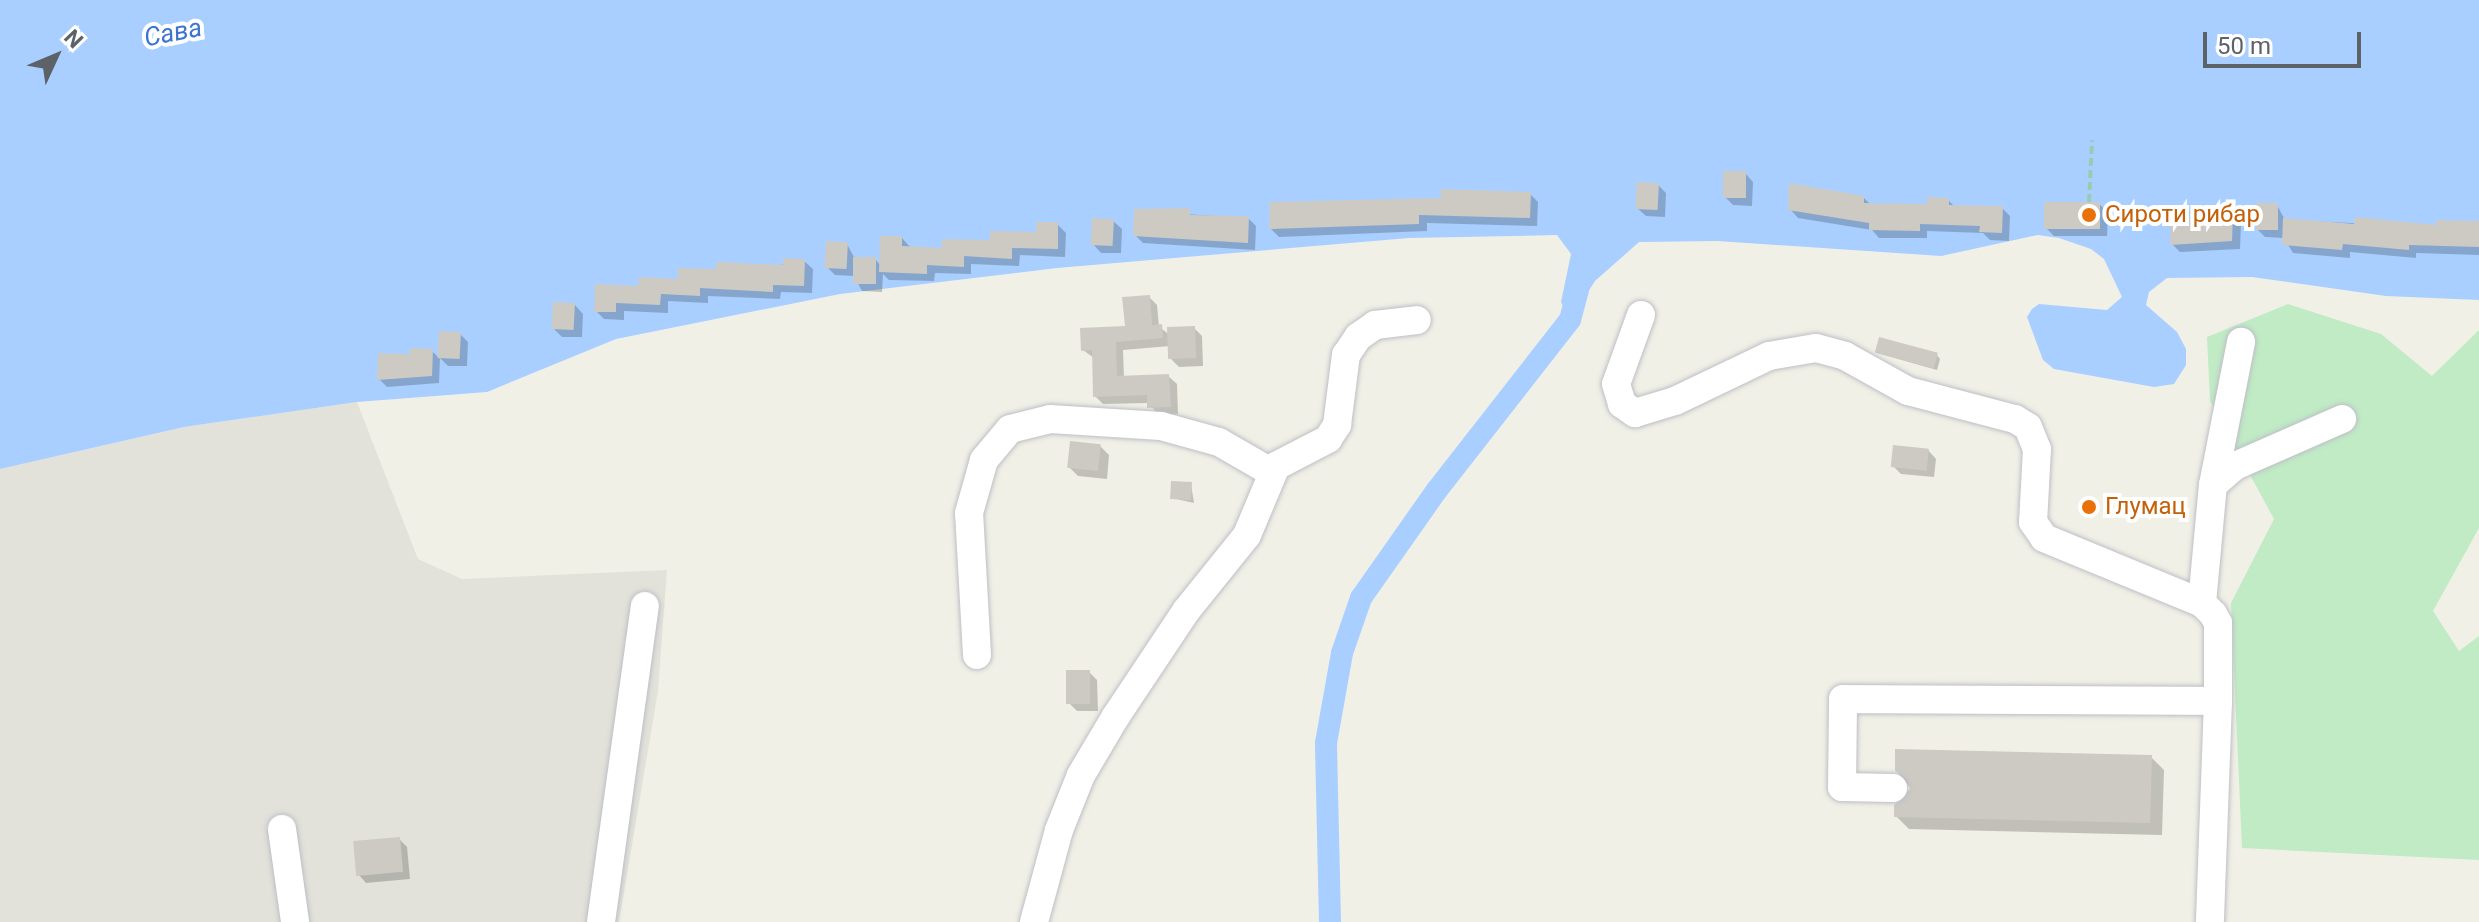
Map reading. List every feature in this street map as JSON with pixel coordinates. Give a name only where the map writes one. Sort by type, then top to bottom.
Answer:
[{"type":"lane","points":[[1641,315],[1616,384],[1622,404],[1635,413],[1675,401],[1769,356],[1816,348],[1845,356],[1908,391],[2015,419],[2028,427],[2037,449],[2033,522],[2044,538],[2202,603],[2218,623],[2210,922]]},
{"type":"lane","points":[[1034,922],[1055,842],[1081,775],[1186,611],[1247,535],[1271,472],[1328,439],[1337,425],[1346,355],[1358,337],[1375,325],[1417,320]]},
{"type":"lane","points":[[2202,603],[2213,485],[2241,342]]},
{"type":"lane","points":[[977,655],[969,513],[984,460],[1010,429],[1050,419],[1161,426],[1219,442],[1271,472]]},
{"type":"lane","points":[[2213,485],[2235,466],[2342,419]]},
{"type":"lane","points":[[601,922],[645,606]]},
{"type":"lane","points":[[1893,788],[1842,787],[1843,699],[2218,701]]},
{"type":"lane","points":[[282,829],[295,922]]},
{"type":"path","points":[[2089,202],[2092,140]]},
{"type":"shaded area","points":[[357,402],[418,559],[462,579],[667,570],[658,691],[619,922],[0,922],[0,469],[184,427]]},
{"type":"green space","points":[[2288,304],[2381,334],[2432,376],[2479,330],[2479,528],[2433,611],[2459,651],[2479,636],[2479,860],[2242,848],[2231,603],[2274,519],[2210,401],[2207,337]]},
{"type":"water","name":"Сава","points":[[0,0],[2479,0],[2479,300],[2386,296],[2252,277],[2167,278],[2149,292],[2146,305],[2177,332],[2186,349],[2186,365],[2174,384],[2154,387],[2054,369],[2043,360],[2027,317],[2032,309],[2039,304],[2107,310],[2122,297],[2104,259],[2091,249],[2059,238],[2038,235],[1941,256],[1717,241],[1639,242],[1595,281],[1570,320],[1561,302],[1571,254],[1557,235],[1409,238],[1057,268],[840,294],[616,339],[487,392],[357,402],[184,427],[0,469]]},
{"type":"building","points":[[1723,171],[1746,171],[1746,198],[1723,198]]},
{"type":"building","points":[[1637,182],[1659,183],[1658,210],[1636,209]]},
{"type":"building","points":[[1789,183],[1864,196],[1864,203],[1927,204],[1927,197],[1949,198],[1949,205],[2003,206],[2002,233],[1979,232],[1980,226],[1920,224],[1920,231],[1869,230],[1869,223],[1788,210]]},
{"type":"building","points":[[1441,189],[1531,192],[1530,218],[1419,215],[1419,224],[1269,229],[1270,202],[1441,198]]},
{"type":"building","points":[[2044,202],[2100,202],[2100,229],[2044,229]]},
{"type":"building","points":[[2256,203],[2278,203],[2278,230],[2256,230]]},
{"type":"building","points":[[1190,208],[1190,215],[1249,216],[1248,243],[1133,236],[1134,209]]},
{"type":"building","points":[[2211,214],[2233,214],[2232,241],[2170,245],[2171,218],[2210,220]]},
{"type":"building","points":[[2355,217],[2436,225],[2436,220],[2479,221],[2479,247],[2409,245],[2409,250],[2343,244],[2342,250],[2282,245],[2283,218],[2354,224]]},
{"type":"building","points":[[1092,218],[1114,219],[1113,246],[1091,245]]},
{"type":"building","points":[[1036,222],[1058,222],[1058,249],[1012,248],[1012,259],[964,256],[964,267],[927,265],[927,274],[879,272],[880,236],[902,236],[902,246],[942,248],[942,239],[990,240],[990,231],[1036,232]]},
{"type":"building","points":[[826,241],[848,242],[847,269],[825,268]]},
{"type":"building","points":[[853,257],[876,257],[876,284],[853,284]]},
{"type":"building","points":[[783,258],[805,259],[804,286],[773,285],[773,292],[700,288],[700,296],[661,294],[660,305],[616,303],[616,312],[594,312],[595,284],[638,286],[639,277],[678,279],[678,268],[716,269],[716,262],[783,265]]},
{"type":"building","points":[[1150,295],[1152,325],[1162,324],[1163,338],[1116,342],[1117,376],[1169,374],[1171,407],[1147,408],[1147,395],[1093,397],[1092,350],[1081,351],[1080,328],[1125,326],[1122,297]]},
{"type":"building","points":[[553,302],[575,303],[574,330],[552,329]]},
{"type":"building","points":[[1195,326],[1196,358],[1168,359],[1167,327]]},
{"type":"building","points":[[439,331],[461,332],[460,359],[438,358]]},
{"type":"building","points":[[1879,337],[1938,353],[1934,368],[1875,352]]},
{"type":"building","points":[[410,348],[433,349],[432,376],[377,380],[378,353],[410,354]]},
{"type":"building","points":[[1070,441],[1101,444],[1098,471],[1067,468]]},
{"type":"building","points":[[1893,445],[1929,449],[1927,471],[1891,467]]},
{"type":"building","points":[[1171,481],[1192,482],[1191,500],[1170,499]]},
{"type":"building","points":[[1066,670],[1090,670],[1090,704],[1066,704]]},
{"type":"building","points":[[1895,749],[2152,755],[2150,823],[1894,817],[1894,805],[1910,789],[1907,779],[1895,771]]},
{"type":"building","points":[[400,837],[403,872],[356,876],[353,841]]},
{"type":"waterway","points":[[1330,922],[1326,743],[1342,653],[1361,598],[1437,490],[1570,320],[1578,291]]},
{"type":"place","name":"Сироти рибар","points":[[2089,215]]},
{"type":"place","name":"Глумац","points":[[2089,507]]}]
